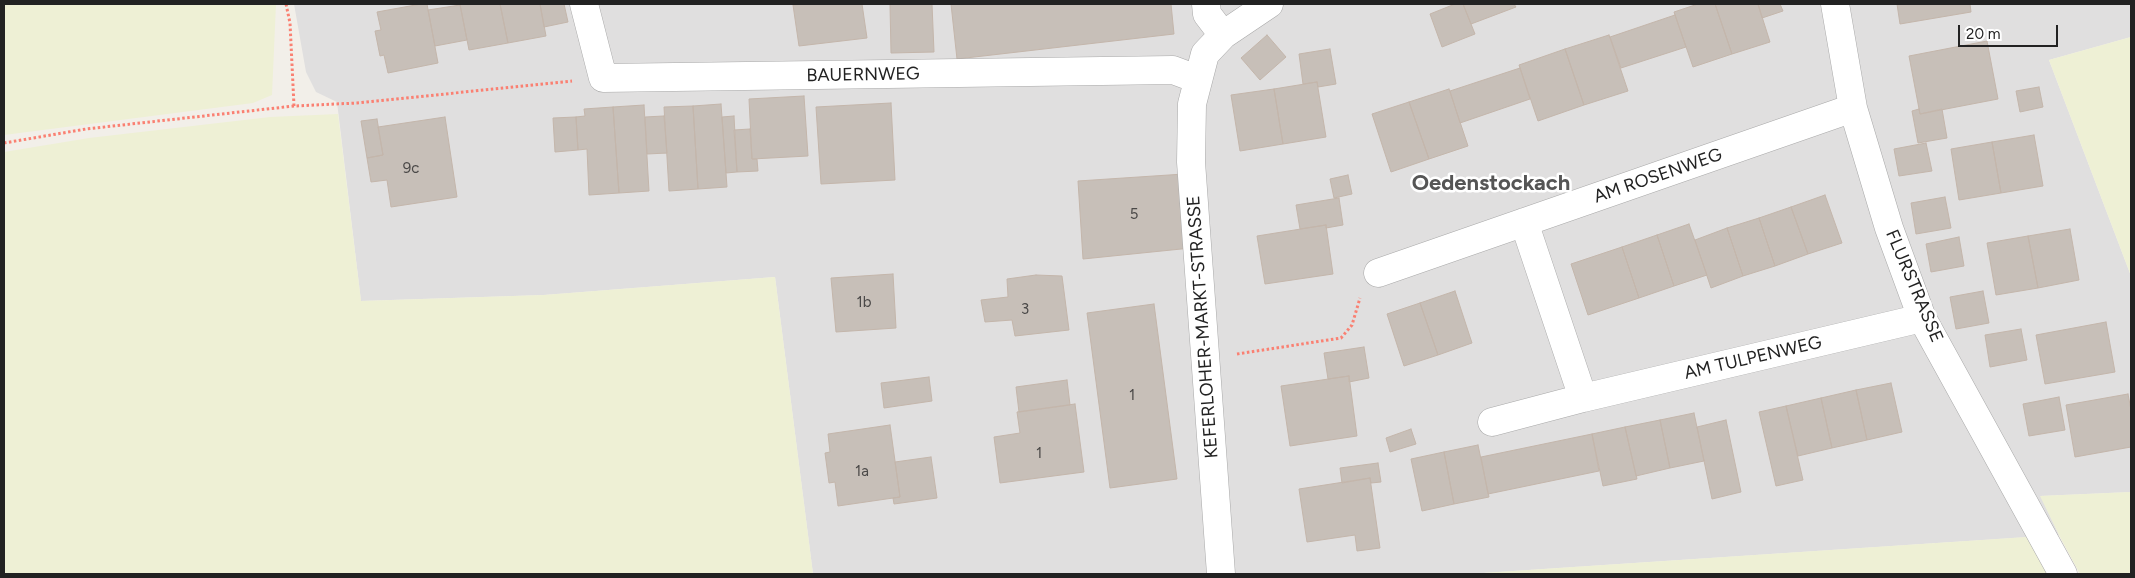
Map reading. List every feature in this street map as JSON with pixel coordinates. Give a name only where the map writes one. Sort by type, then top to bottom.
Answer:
[{"type":"street","points":[[584,4],[603,78]]},
{"type":"street","points":[[1206,4],[1207,14],[1223,35]]},
{"type":"street","name":"KEFERLOHER-MARKT-STRASSE","points":[[1221,574],[1191,162],[1192,104],[1205,54],[1223,35],[1269,4]]},
{"type":"street","name":"FLURSTRASSE","points":[[1835,4],[1853,108],[1889,228],[1922,318],[2063,574]]},
{"type":"street","name":"BAUERNWEG","points":[[603,78],[1173,70],[1197,79]]},
{"type":"street","name":"AM ROSENWEG","points":[[1378,273],[1853,108]]},
{"type":"street","points":[[1524,222],[1583,398]]},
{"type":"street","name":"AM TULPENWEG","points":[[1492,422],[1583,398],[1922,318]]},
{"type":"path","points":[[286,4],[290,23],[294,106]]},
{"type":"path","points":[[4,143],[86,128],[294,106],[358,103],[603,78]]},
{"type":"path","points":[[1231,355],[1341,338],[1352,325],[1358,301],[1378,273]]},
{"type":"shaded area","points":[[294,4],[2131,4],[2131,37],[2049,60],[2131,276],[2131,492],[2041,496],[2059,535],[1468,574],[813,574],[775,277],[544,295],[361,301],[337,102],[316,92],[306,72]]},
{"type":"green space","points":[[4,4],[276,4],[272,95],[253,103],[4,135]]},
{"type":"green space","points":[[2131,37],[2131,276],[2049,60]]},
{"type":"green space","points":[[338,114],[361,301],[544,295],[775,277],[813,574],[4,574],[4,152],[89,138],[270,117]]},
{"type":"green space","points":[[2131,492],[2131,574],[2080,574],[2040,496]]},
{"type":"green space","points":[[2027,537],[2048,574],[1468,574]]},
{"type":"building","points":[[427,4],[438,63],[388,73],[384,55],[380,56],[375,31],[381,30],[377,12]]},
{"type":"building","points":[[460,4],[500,4],[508,43],[469,50]]},
{"type":"building","points":[[500,4],[540,4],[546,36],[508,43]]},
{"type":"building","points":[[540,4],[564,4],[568,22],[544,27]]},
{"type":"building","points":[[862,4],[867,38],[799,46],[793,5]]},
{"type":"building","points":[[890,4],[932,4],[934,52],[891,53]]},
{"type":"building","points":[[951,4],[1171,4],[1174,34],[957,59]]},
{"type":"building","points":[[1455,4],[1463,4],[1475,34],[1442,47],[1430,14]]},
{"type":"building","points":[[1463,4],[1514,4],[1516,7],[1471,24]]},
{"type":"building","points":[[1698,4],[1715,4],[1732,54],[1693,67],[1674,12]]},
{"type":"building","points":[[1715,4],[1758,4],[1770,42],[1732,54]]},
{"type":"building","points":[[1758,4],[1780,4],[1783,11],[1762,18]]},
{"type":"building","points":[[1897,4],[1970,4],[1971,12],[1900,24]]},
{"type":"building","points":[[460,5],[467,40],[435,46],[428,10]]},
{"type":"building","points":[[1675,15],[1686,47],[1621,68],[1610,37]]},
{"type":"building","points":[[1267,35],[1286,57],[1260,80],[1241,58]]},
{"type":"building","points":[[1609,35],[1628,91],[1584,105],[1565,49]]},
{"type":"building","points":[[1987,41],[1998,99],[1920,114],[1909,56]]},
{"type":"building","points":[[1330,49],[1336,84],[1318,87],[1317,82],[1303,84],[1299,54]]},
{"type":"building","points":[[1565,49],[1584,105],[1538,121],[1519,65]]},
{"type":"building","points":[[1520,68],[1530,99],[1460,123],[1450,91]]},
{"type":"building","points":[[1317,82],[1326,137],[1283,144],[1274,89]]},
{"type":"building","points":[[2039,87],[2043,107],[2020,112],[2016,91]]},
{"type":"building","points":[[1274,89],[1283,144],[1240,151],[1231,95]]},
{"type":"building","points":[[1449,89],[1468,146],[1429,159],[1409,102]]},
{"type":"building","points":[[804,96],[808,156],[752,159],[749,99]]},
{"type":"building","points":[[1409,102],[1429,159],[1391,172],[1372,114]]},
{"type":"building","points":[[891,103],[895,180],[821,184],[816,107]]},
{"type":"building","points":[[721,104],[727,187],[698,189],[693,106]]},
{"type":"building","points":[[644,105],[649,191],[619,193],[613,107]]},
{"type":"building","points":[[693,106],[698,189],[669,191],[664,107]]},
{"type":"building","points":[[613,107],[619,193],[589,195],[587,149],[578,150],[576,117],[585,116],[584,109]]},
{"type":"building","points":[[1919,109],[1920,114],[1942,109],[1947,138],[1918,143],[1912,111]]},
{"type":"building","points":[[664,116],[667,153],[647,154],[645,117]]},
{"type":"building","points":[[734,116],[737,172],[726,173],[722,117]]},
{"type":"building","points":[[445,117],[457,197],[391,207],[387,180],[371,182],[367,158],[383,155],[378,127]]},
{"type":"building","points":[[576,117],[578,150],[555,152],[553,118]]},
{"type":"building","points":[[377,119],[383,155],[367,158],[361,121]]},
{"type":"building","points":[[750,129],[752,159],[757,159],[758,171],[737,172],[734,130]]},
{"type":"building","points":[[2034,135],[2043,186],[2001,193],[1992,142]]},
{"type":"building","points":[[1992,142],[2001,193],[1959,200],[1951,149]]},
{"type":"building","points":[[1926,143],[1932,171],[1899,176],[1894,149]]},
{"type":"building","points":[[1184,174],[1191,248],[1083,259],[1078,181]]},
{"type":"building","points":[[1348,175],[1352,194],[1334,198],[1330,179]]},
{"type":"building","points":[[1825,195],[1842,243],[1808,254],[1791,207]]},
{"type":"building","points":[[1945,197],[1951,228],[1916,234],[1911,203]]},
{"type":"building","points":[[1339,198],[1343,225],[1326,228],[1326,225],[1300,229],[1296,205]]},
{"type":"building","points":[[1791,207],[1808,254],[1775,266],[1759,218]]},
{"type":"building","points":[[1759,218],[1775,266],[1743,276],[1727,228]]},
{"type":"building","points":[[1689,224],[1707,275],[1674,286],[1657,235]]},
{"type":"building","points":[[1326,225],[1333,274],[1265,284],[1257,236]]},
{"type":"building","points":[[1727,228],[1743,276],[1711,288],[1695,240]]},
{"type":"building","points":[[2070,229],[2079,280],[2038,288],[2028,236]]},
{"type":"building","points":[[1657,235],[1674,286],[1639,298],[1622,247]]},
{"type":"building","points":[[2028,236],[2038,288],[1996,295],[1987,243]]},
{"type":"building","points":[[1959,237],[1964,266],[1931,272],[1926,244]]},
{"type":"building","points":[[1622,247],[1639,298],[1588,315],[1571,264]]},
{"type":"building","points":[[893,274],[896,328],[836,332],[831,278]]},
{"type":"building","points":[[1036,275],[1062,276],[1069,330],[1015,336],[1012,320],[985,322],[981,300],[1008,297],[1007,279]]},
{"type":"building","points":[[1455,291],[1472,343],[1438,355],[1420,303]]},
{"type":"building","points":[[1983,291],[1989,323],[1956,329],[1950,297]]},
{"type":"building","points":[[1420,303],[1438,355],[1404,366],[1387,314]]},
{"type":"building","points":[[1154,304],[1177,479],[1110,488],[1087,313]]},
{"type":"building","points":[[2106,322],[2115,372],[2045,384],[2036,335]]},
{"type":"building","points":[[2021,329],[2027,360],[1990,367],[1985,335]]},
{"type":"building","points":[[1364,347],[1369,378],[1349,382],[1349,376],[1328,379],[1324,353]]},
{"type":"building","points":[[1349,376],[1357,436],[1290,446],[1281,386]]},
{"type":"building","points":[[929,377],[932,401],[884,408],[881,383]]},
{"type":"building","points":[[1067,380],[1070,405],[1019,412],[1016,387]]},
{"type":"building","points":[[1891,383],[1902,432],[1867,440],[1856,390]]},
{"type":"building","points":[[1856,390],[1867,440],[1832,448],[1821,398]]},
{"type":"building","points":[[2128,394],[2131,410],[2131,447],[2075,457],[2066,405]]},
{"type":"building","points":[[2059,397],[2065,430],[2029,436],[2023,404]]},
{"type":"building","points":[[1821,398],[1832,448],[1798,456],[1786,406]]},
{"type":"building","points":[[1075,404],[1084,472],[1000,483],[994,437],[1020,433],[1017,412]]},
{"type":"building","points":[[1786,406],[1803,480],[1776,486],[1759,412]]},
{"type":"building","points":[[1694,413],[1704,461],[1670,468],[1660,420]]},
{"type":"building","points":[[1660,420],[1670,468],[1636,476],[1625,427]]},
{"type":"building","points":[[1726,420],[1741,492],[1712,499],[1697,427]]},
{"type":"building","points":[[890,425],[900,497],[838,506],[835,482],[829,483],[825,453],[830,452],[828,434]]},
{"type":"building","points":[[1625,427],[1637,479],[1603,486],[1592,434]]},
{"type":"building","points":[[1411,429],[1416,444],[1390,452],[1386,438]]},
{"type":"building","points":[[1592,434],[1599,471],[1488,494],[1481,457]]},
{"type":"building","points":[[1478,445],[1489,497],[1454,504],[1444,452]]},
{"type":"building","points":[[1444,452],[1454,504],[1422,511],[1411,459]]},
{"type":"building","points":[[931,457],[937,498],[894,504],[893,498],[900,497],[895,462]]},
{"type":"building","points":[[1378,463],[1381,482],[1371,483],[1370,478],[1342,483],[1340,468]]},
{"type":"building","points":[[1370,478],[1380,548],[1357,551],[1355,535],[1307,542],[1299,489]]},
{"type":"district","name":"Oedenstockach","points":[[1491,184]]}]
